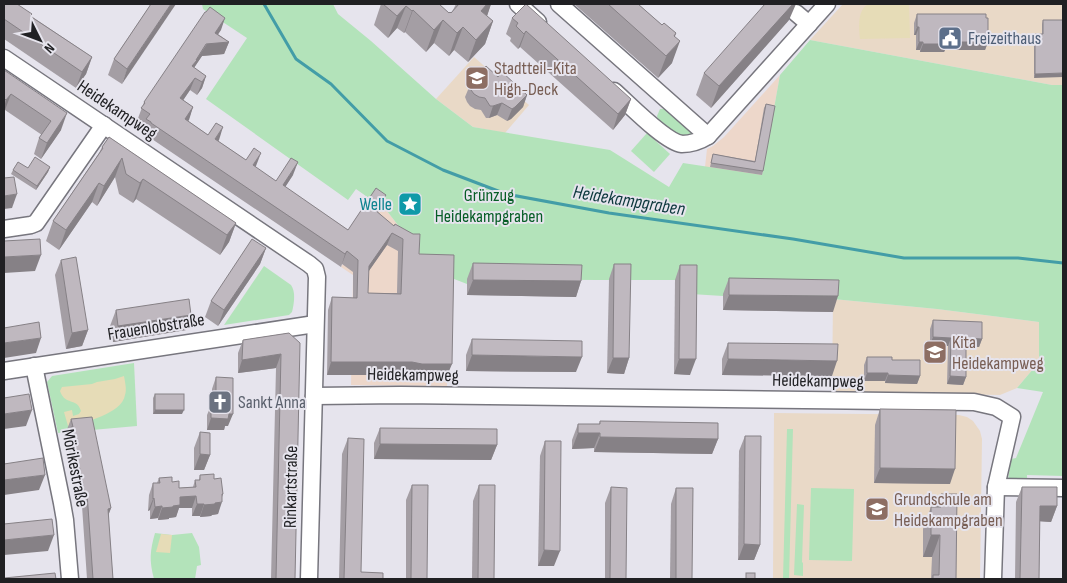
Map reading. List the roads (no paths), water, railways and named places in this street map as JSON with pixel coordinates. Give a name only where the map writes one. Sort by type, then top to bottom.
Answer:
[{"type":"street","points":[[518,4],[548,31]]},
{"type":"street","points":[[560,4],[708,136]]},
{"type":"street","points":[[605,83],[665,137],[681,144],[698,142],[708,136],[827,4]]},
{"type":"street","points":[[796,13],[809,24]]},
{"type":"street","name":"Heidekampweg","points":[[4,58],[309,264],[315,270],[314,396],[401,395],[974,402],[996,407],[1012,417],[996,487]]},
{"type":"street","points":[[644,118],[663,96]]},
{"type":"street","points":[[4,229],[31,225],[40,219],[104,126]]},
{"type":"street","name":"Frauenlobstraße","points":[[4,371],[315,324]]},
{"type":"street","name":"Mörikestraße","points":[[34,366],[65,520],[70,579]]},
{"type":"street","name":"Rinkartstraße","points":[[309,579],[314,396]]},
{"type":"street","points":[[993,579],[996,487],[1063,488]]},
{"type":"waterway","name":"Heidekampgraben","points":[[264,4],[296,59],[331,84],[387,141],[443,170],[506,194],[609,213],[793,239],[904,258],[1018,258],[1063,263]]},
{"type":"place","name":"Freizeithaus","points":[[950,38]]},
{"type":"place","name":"Stadtteil-Kita High-Deck","points":[[477,78]]},
{"type":"place","name":"Welle","points":[[410,204]]},
{"type":"place","name":"Kita Heidekampweg","points":[[935,352]]},
{"type":"place","name":"Sankt Anna","points":[[220,402]]},
{"type":"place","name":"Grundschule am Heidekampgraben","points":[[877,509]]},
{"type":"park label","name":"Grünzug Heidekampgraben","points":[[489,205]]}]
